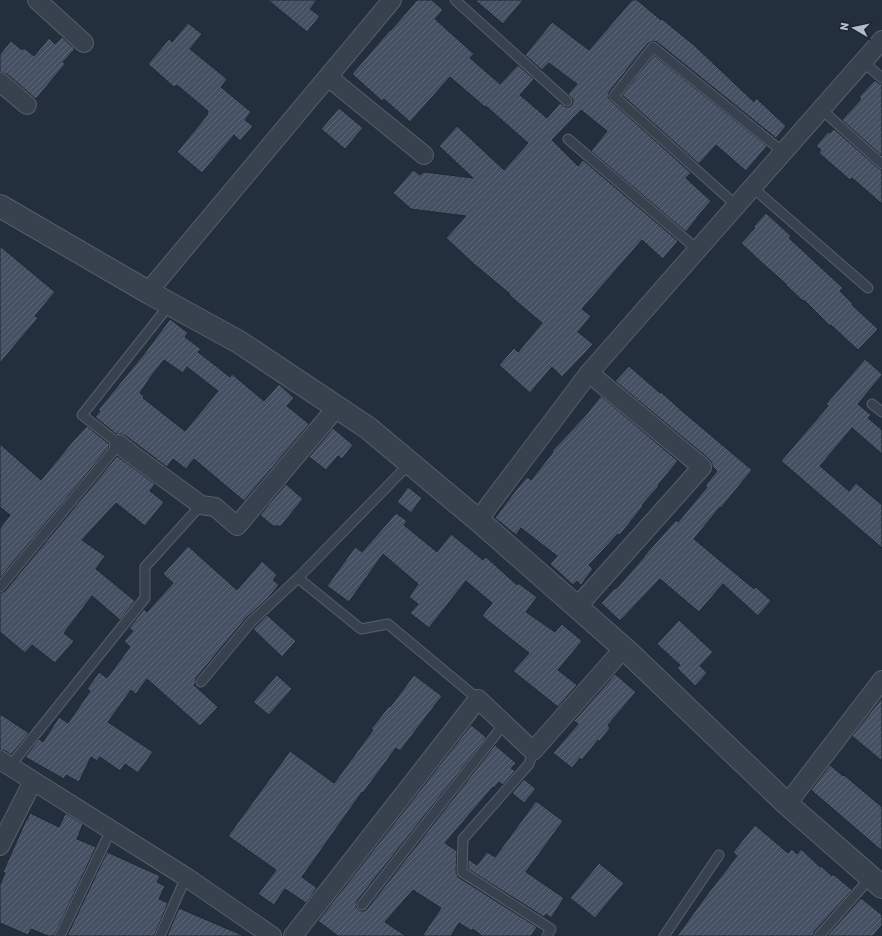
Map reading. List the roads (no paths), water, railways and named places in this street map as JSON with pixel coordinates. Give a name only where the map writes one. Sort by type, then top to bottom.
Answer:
[{"type":"street","points":[[37,0],[84,43]]},
{"type":"street","points":[[148,292],[392,0]]},
{"type":"street","points":[[478,520],[589,373],[882,40]]},
{"type":"street","points":[[328,77],[424,155]]},
{"type":"street","points":[[0,82],[27,105]]},
{"type":"street","points":[[0,207],[148,292],[239,342],[368,428],[478,520],[624,648],[787,804],[876,882]]},
{"type":"street","points":[[577,607],[702,467],[589,373]]},
{"type":"street","points":[[119,444],[201,505],[215,507],[236,526],[337,407]]},
{"type":"street","points":[[293,936],[478,699],[533,751],[624,648]]},
{"type":"street","points":[[787,804],[882,680]]},
{"type":"street","points":[[5,763],[186,877],[267,934]]},
{"type":"street","points":[[0,846],[33,781]]},
{"type":"lane","points":[[455,0],[567,101]]},
{"type":"lane","points":[[736,205],[614,96],[653,47],[784,152]]},
{"type":"lane","points":[[863,62],[882,78]]},
{"type":"lane","points":[[821,109],[882,164]]},
{"type":"lane","points":[[568,139],[698,250]]},
{"type":"lane","points":[[752,187],[868,288]]},
{"type":"lane","points":[[0,586],[119,444],[82,415],[170,304]]},
{"type":"lane","points":[[872,404],[882,412]]},
{"type":"lane","points":[[201,682],[251,622],[298,578],[410,463]]},
{"type":"lane","points":[[5,763],[145,598],[145,567],[201,505]]},
{"type":"lane","points":[[298,578],[361,629],[388,624],[478,699]]},
{"type":"lane","points":[[362,904],[504,724]]},
{"type":"lane","points":[[533,751],[528,764],[462,839],[462,872],[551,929],[547,936]]},
{"type":"lane","points":[[60,936],[111,830]]},
{"type":"lane","points":[[664,936],[719,855]]},
{"type":"lane","points":[[160,936],[186,877]]},
{"type":"lane","points":[[819,936],[876,882]]}]
